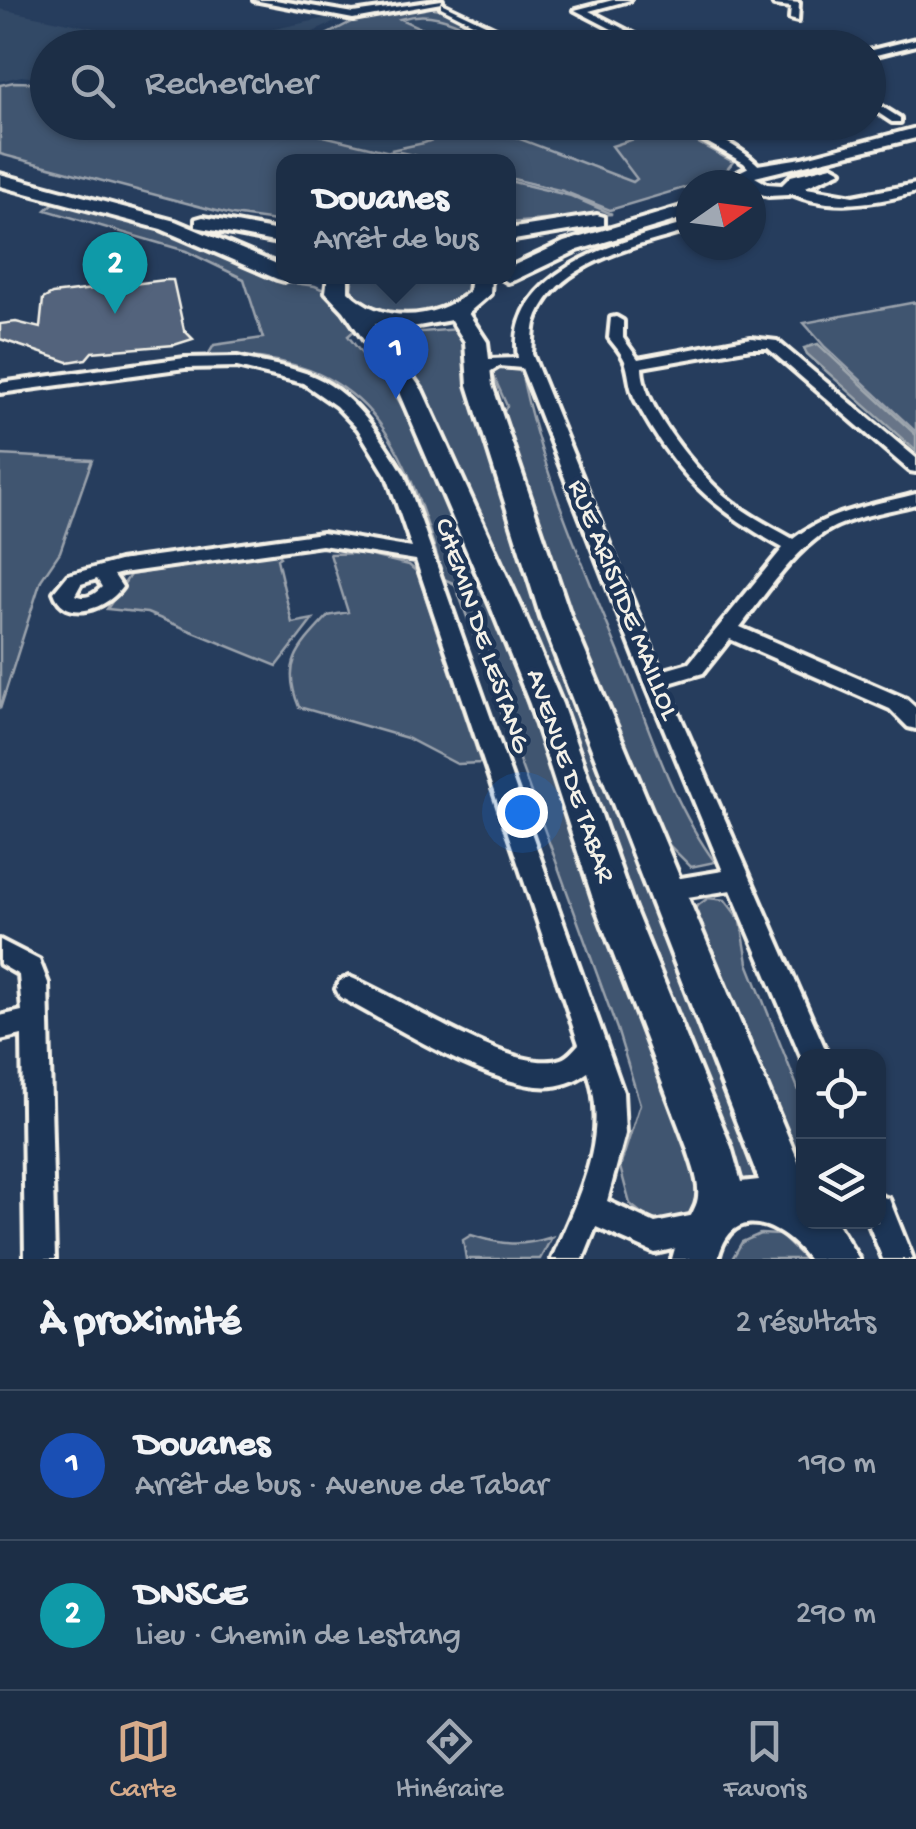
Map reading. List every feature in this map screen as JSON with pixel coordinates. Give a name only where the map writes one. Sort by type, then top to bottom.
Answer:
[{"type":"main road","points":[[766,177],[916,133]]},
{"type":"main road","points":[[766,181],[794,185],[916,146]]},
{"type":"main road","points":[[0,170],[189,220],[276,236]]},
{"type":"main road","points":[[0,180],[191,233],[276,270]]},
{"type":"main road","points":[[516,234],[586,224],[676,199]]},
{"type":"main road","points":[[516,272],[570,246],[676,214]]},
{"type":"main road","points":[[324,284],[401,320],[465,306],[497,284]]},
{"type":"main road","name":"AVENUE DE TABAR","points":[[324,284],[410,390],[533,673],[615,908],[709,1146],[720,1186],[706,1234]]},
{"type":"main road","points":[[465,306],[482,284]]},
{"type":"main road","name":"AVENUE DE TABAR","points":[[465,306],[476,342],[478,374],[556,618],[662,891],[782,1184],[796,1205]]},
{"type":"main road","points":[[706,1234],[740,1202],[768,1202],[796,1214]]},
{"type":"street","points":[[259,0],[353,16],[413,6],[459,4],[502,30]]},
{"type":"street","points":[[617,1],[580,10],[620,30]]},
{"type":"street","points":[[777,2],[796,5],[794,19]]},
{"type":"street","points":[[886,50],[916,42]]},
{"type":"street","points":[[889,49],[913,58]]},
{"type":"street","points":[[886,113],[896,120]]},
{"type":"street","points":[[709,140],[739,156],[750,170]]},
{"type":"street","points":[[794,185],[820,198],[859,202],[916,188]]},
{"type":"street","name":"RUE ARISTIDE MAILLOL","points":[[676,231],[589,261],[551,284],[528,314],[524,342],[528,366],[654,680],[811,1049]]},
{"type":"street","points":[[616,321],[616,338],[634,364],[633,376],[666,438],[718,500],[794,548]]},
{"type":"street","points":[[634,364],[752,342],[772,344],[916,467]]},
{"type":"street","points":[[478,374],[493,362],[513,361],[528,366]]},
{"type":"street","name":"CHEMIN DE LESTANG","points":[[0,388],[204,362],[256,365],[303,377],[342,403],[384,454],[425,556],[613,1109],[605,1157],[574,1244]]},
{"type":"street","points":[[654,680],[696,668],[794,548],[832,521],[916,499]]},
{"type":"street","points":[[104,575],[119,568],[309,540],[342,540],[425,556]]},
{"type":"street","points":[[728,630],[898,704],[916,721]]},
{"type":"street","points":[[662,891],[736,878]]},
{"type":"street","points":[[0,951],[30,968],[35,983],[40,1259]]},
{"type":"street","points":[[349,989],[512,1070],[556,1074],[576,1066],[594,1046]]},
{"type":"street","points":[[0,1028],[36,1020]]},
{"type":"street","points":[[886,1229],[898,1259]]},
{"type":"street","points":[[574,1244],[706,1234]]},
{"type":"shaded area","points":[[427,7],[450,10],[486,30],[333,30],[353,20]]},
{"type":"shaded area","points":[[427,7],[448,10],[493,30],[472,30],[450,21],[418,16],[400,19],[425,30],[336,30],[353,21]]},
{"type":"shaded area","points":[[0,9],[103,30],[30,30],[30,77],[0,81]]},
{"type":"shaded area","points":[[332,17],[341,19],[318,30],[269,30]]},
{"type":"shaded area","points":[[30,82],[30,140],[340,140],[398,154],[276,154],[276,221],[232,215],[0,154],[0,85]]},
{"type":"shaded area","points":[[347,140],[692,140],[734,162],[719,170],[676,170],[676,190],[611,209],[516,182],[516,154],[399,154]]},
{"type":"shaded area","points":[[432,140],[523,140],[633,182],[637,179],[612,146],[631,140],[693,140],[733,162],[727,170],[676,170],[676,190],[610,210],[563,191],[516,180],[516,154],[408,154],[391,150]]},
{"type":"shaded area","points":[[516,183],[571,196],[612,214],[516,222]]},
{"type":"shaded area","points":[[56,201],[186,237],[276,279],[276,284],[301,284],[326,291],[355,330],[348,336],[362,354],[376,361],[417,432],[505,643],[560,798],[681,1108],[701,1194],[691,1218],[656,1225],[630,1204],[620,1167],[640,1104],[617,1029],[455,584],[444,579],[413,485],[395,447],[372,414],[344,389],[309,370],[264,359],[208,355],[214,345],[263,338],[244,279],[186,251],[46,210]]},
{"type":"shaded area","points":[[352,284],[470,284],[465,298],[405,314],[375,309],[351,289]]},
{"type":"shaded area","points":[[916,302],[916,432],[804,323]]},
{"type":"shaded area","points":[[459,329],[465,336],[549,622],[649,899],[758,1179],[734,1181],[482,523],[415,375],[383,335]]},
{"type":"shaded area","points":[[818,344],[916,435],[916,451],[807,354],[804,348]]},
{"type":"shaded area","points":[[496,366],[515,366],[521,371],[541,448],[582,563],[666,772],[688,819],[715,862],[691,867],[666,842],[651,816],[581,643],[502,414],[507,406],[494,377],[487,375]]},
{"type":"shaded area","points":[[0,455],[92,460],[60,552],[41,580],[0,709]]},
{"type":"shaded area","points":[[275,551],[280,557],[277,559],[292,623],[313,619],[277,666],[147,613],[107,609],[130,575]]},
{"type":"shaded area","points":[[359,553],[409,565],[417,572],[481,763],[457,764],[407,738],[299,707],[292,679],[296,657],[328,616],[348,612],[330,554]]},
{"type":"shaded area","points":[[708,898],[725,900],[741,921],[748,963],[796,1083],[796,1169],[692,920],[696,907]]},
{"type":"shaded area","points":[[760,1234],[780,1235],[805,1259],[732,1259],[742,1242]]},
{"type":"shaded area","points":[[471,1235],[512,1244],[552,1237],[540,1259],[466,1259],[463,1240]]},
{"type":"building","points":[[173,280],[184,330],[193,339],[174,345],[92,352],[86,359],[68,362],[0,339],[0,324],[16,322],[40,328],[43,299],[52,294]]},
{"type":"place","name":"DNSCE","points":[[115,314]]},
{"type":"place","name":"Douanes","points":[[396,399]]}]
